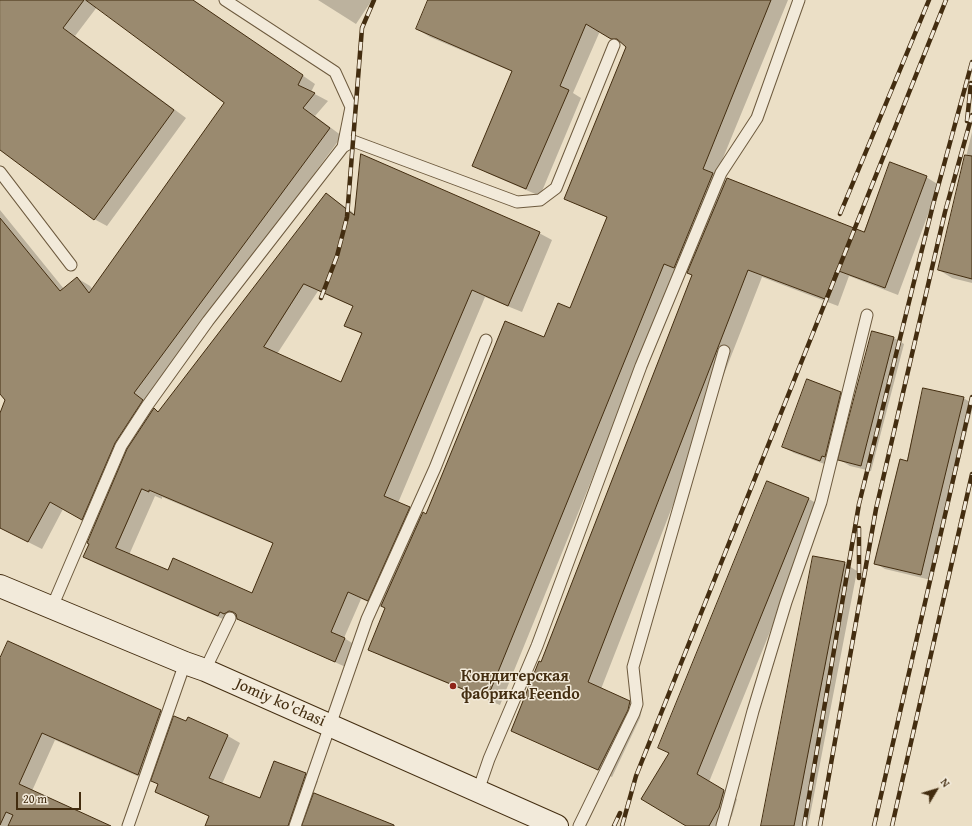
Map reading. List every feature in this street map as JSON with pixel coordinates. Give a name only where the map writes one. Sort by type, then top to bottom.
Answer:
[{"type":"street","name":"Jomiy ko'chasi","points":[[0,586],[195,666],[557,826]]},
{"type":"lane","points":[[225,0],[335,72],[351,107],[343,147]]},
{"type":"lane","points":[[478,791],[489,759],[537,646],[641,366],[721,173],[757,118],[799,0]]},
{"type":"lane","points":[[52,607],[126,440],[147,406],[208,321],[343,147],[353,141],[517,202],[540,200],[556,188],[614,45]]},
{"type":"lane","points":[[0,172],[71,265]]},
{"type":"lane","points":[[722,826],[757,696],[786,602],[821,502],[866,315]]},
{"type":"lane","points":[[295,826],[367,619],[435,468],[486,340]]},
{"type":"lane","points":[[580,826],[637,704],[633,667],[724,351]]},
{"type":"lane","points":[[128,826],[195,666],[230,618]]},
{"type":"building","points":[[0,0],[84,0],[63,28],[174,110],[94,220],[0,150]]},
{"type":"building","points":[[86,0],[193,0],[303,75],[298,85],[315,93],[303,108],[330,128],[134,393],[143,400],[115,443],[82,520],[50,502],[28,542],[0,528],[0,413],[5,400],[0,394],[0,218],[60,291],[77,277],[89,293],[224,103]]},
{"type":"building","points":[[428,0],[771,0],[703,169],[713,173],[674,268],[664,264],[487,699],[368,650],[385,608],[381,606],[423,512],[426,514],[505,321],[544,337],[558,303],[570,308],[607,217],[564,199],[626,47],[617,39],[611,39],[586,24],[560,86],[569,90],[526,189],[472,166],[512,71],[416,29]]},
{"type":"building","points":[[361,154],[540,232],[508,306],[472,290],[384,496],[410,507],[368,601],[348,592],[331,632],[345,638],[335,662],[237,619],[236,614],[233,612],[229,611],[224,614],[220,612],[218,616],[83,557],[89,544],[87,543],[127,449],[154,408],[158,412],[326,193],[354,215]],"holes":[[[304,284],[353,306],[344,326],[362,333],[341,382],[264,347]],[[142,489],[149,492],[149,490],[273,543],[252,593],[173,558],[168,570],[116,548]]]},
{"type":"building","points":[[965,155],[972,156],[972,279],[938,270]]},
{"type":"building","points":[[890,162],[927,176],[885,288],[836,270],[825,299],[748,270],[588,682],[630,701],[628,710],[598,770],[511,731],[539,661],[541,662],[692,275],[687,273],[727,178],[864,232]]},
{"type":"building","points":[[872,331],[894,337],[861,466],[838,460]]},
{"type":"building","points":[[807,379],[841,392],[825,457],[822,456],[820,461],[782,447]]},
{"type":"building","points":[[923,388],[964,397],[921,575],[874,564],[900,459],[907,461]]},
{"type":"building","points":[[767,481],[809,498],[697,774],[724,790],[719,808],[709,826],[686,826],[641,799],[669,753],[658,748]]},
{"type":"building","points":[[813,556],[845,562],[794,826],[761,826]]},
{"type":"building","points":[[8,641],[161,710],[138,775],[42,733],[19,784],[111,826],[8,826],[13,815],[6,812],[0,825],[0,658]]},
{"type":"building","points":[[174,716],[186,721],[188,717],[228,735],[209,778],[260,798],[274,761],[306,773],[288,826],[205,826],[209,816],[155,792],[158,784],[151,781]]},
{"type":"building","points":[[314,793],[394,825],[394,826],[302,826]]},
{"type":"railway","points":[[321,298],[337,256],[347,217],[362,28],[374,0]]},
{"type":"railway","points":[[840,214],[929,0]]},
{"type":"railway","points":[[622,826],[636,776],[946,0]]},
{"type":"railway","points":[[804,826],[859,504],[933,205],[972,62]]},
{"type":"railway","points":[[967,121],[971,83]]},
{"type":"railway","points":[[820,826],[876,509],[945,212],[972,115]]},
{"type":"railway","points":[[874,826],[972,397]]},
{"type":"railway","points":[[892,826],[972,474]]},
{"type":"railway","points":[[859,528],[859,578]]},
{"type":"railway","points":[[614,826],[620,813]]},
{"type":"place","name":"Кондитерская фабрика Feendo","points":[[453,686]]}]
